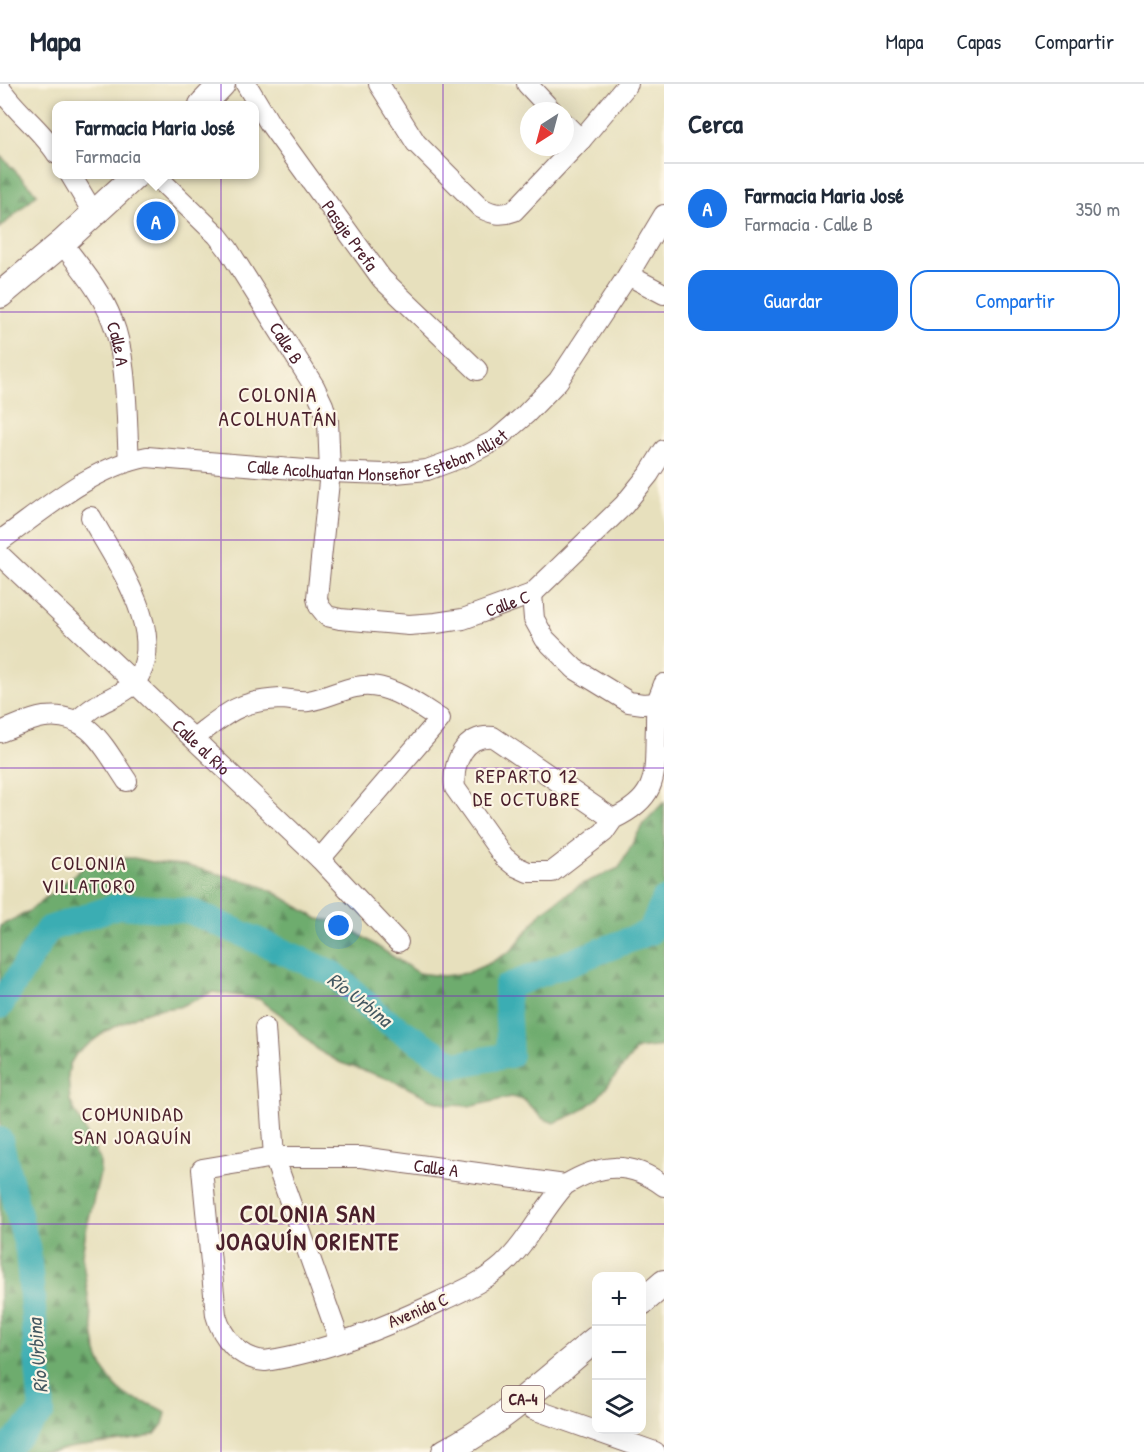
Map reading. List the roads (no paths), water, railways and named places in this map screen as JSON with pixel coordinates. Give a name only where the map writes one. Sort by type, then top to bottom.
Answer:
[{"type":"main road","points":[[206,101],[222,84]]},
{"type":"main road","points":[[0,295],[62,243],[132,179]]},
{"type":"main road","points":[[646,1299],[664,1283]]},
{"type":"main road","points":[[646,1317],[664,1302]]},
{"type":"main road","name":"CA-4","points":[[445,1452],[467,1440],[592,1343]]},
{"type":"main road","name":"CA-4","points":[[471,1452],[533,1409],[592,1360]]},
{"type":"street","name":"Pasaje Prefa","points":[[246,84],[256,101]]},
{"type":"street","points":[[379,84],[416,144],[481,208],[491,213],[504,215],[514,211],[628,84]]},
{"type":"street","points":[[527,84],[544,102]]},
{"type":"street","points":[[0,88],[8,100],[52,146]]},
{"type":"street","name":"Pasaje Prefa","points":[[259,106],[382,279],[477,370]]},
{"type":"street","points":[[574,134],[580,140]]},
{"type":"street","points":[[73,179],[94,214]]},
{"type":"street","name":"Calle B","points":[[159,179],[217,235],[228,249],[314,386],[323,405],[328,421],[330,472],[317,598],[319,606],[327,616]]},
{"type":"street","name":"Calle Acolhuatan Monseñor Esteban Alliet","points":[[0,541],[72,489],[129,461],[147,457],[330,472],[386,474],[427,470],[465,456],[496,440],[525,415],[558,381],[628,275],[664,215]]},
{"type":"street","name":"Calle A","points":[[62,243],[95,287],[113,320],[122,356],[129,461]]},
{"type":"street","points":[[628,275],[664,294]]},
{"type":"street","name":"Calle C","points":[[327,616],[409,624],[436,623],[463,619],[532,594],[624,506],[664,450]]},
{"type":"street","points":[[78,720],[93,707],[135,684],[145,664],[147,647],[146,627],[136,599],[91,517]]},
{"type":"street","name":"Calle al Rio","points":[[0,555],[320,859],[398,942]]},
{"type":"street","points":[[532,594],[534,619],[545,639],[575,669],[629,702],[657,703]]},
{"type":"street","points":[[613,819],[493,737],[482,736],[471,741],[457,762],[453,776],[455,788],[504,857],[515,866],[528,872],[552,872],[604,831],[613,819],[630,811],[641,802],[650,790],[655,771],[657,703],[664,684]]},
{"type":"street","points":[[194,738],[229,711],[242,705],[256,701],[284,699],[297,702],[310,701],[359,686],[385,689],[440,719],[320,859]]},
{"type":"street","points":[[0,732],[43,717],[61,716],[78,720],[93,732],[127,781]]},
{"type":"street","points":[[265,1028],[274,1158],[340,1342]]},
{"type":"street","name":"Calle A","points":[[233,1346],[224,1334],[216,1315],[202,1169],[274,1158],[361,1157],[565,1185]]},
{"type":"street","points":[[565,1185],[591,1172],[619,1167],[636,1170],[664,1186]]},
{"type":"street","name":"Avenida C","points":[[233,1346],[255,1360],[265,1361],[340,1342],[416,1313],[486,1279],[511,1257],[536,1225],[549,1203],[565,1185]]},
{"type":"street","points":[[533,1409],[655,1452]]},
{"type":"waterway","name":"Río Urbina","points":[[0,1006],[48,929],[118,906],[190,911],[334,974],[382,1018],[455,1065],[510,1055],[506,987],[650,932],[664,900]]},
{"type":"waterway","name":"Río Urbina","points":[[0,1140],[28,1251],[42,1412],[4,1452]]},
{"type":"place","name":"Farmacia Maria José","points":[[156,221]]},
{"type":"district","name":"COLONIA ACOLHUATÁN","points":[[278,406]]},
{"type":"district","name":"REPARTO 12 DE OCTUBRE","points":[[527,786]]},
{"type":"district","name":"COLONIA VILLATORO","points":[[89,874]]},
{"type":"district","name":"COMUNIDAD SAN JOAQUÍN","points":[[133,1124]]},
{"type":"district","name":"COLONIA SAN JOAQUÍN ORIENTE","points":[[308,1227]]}]
